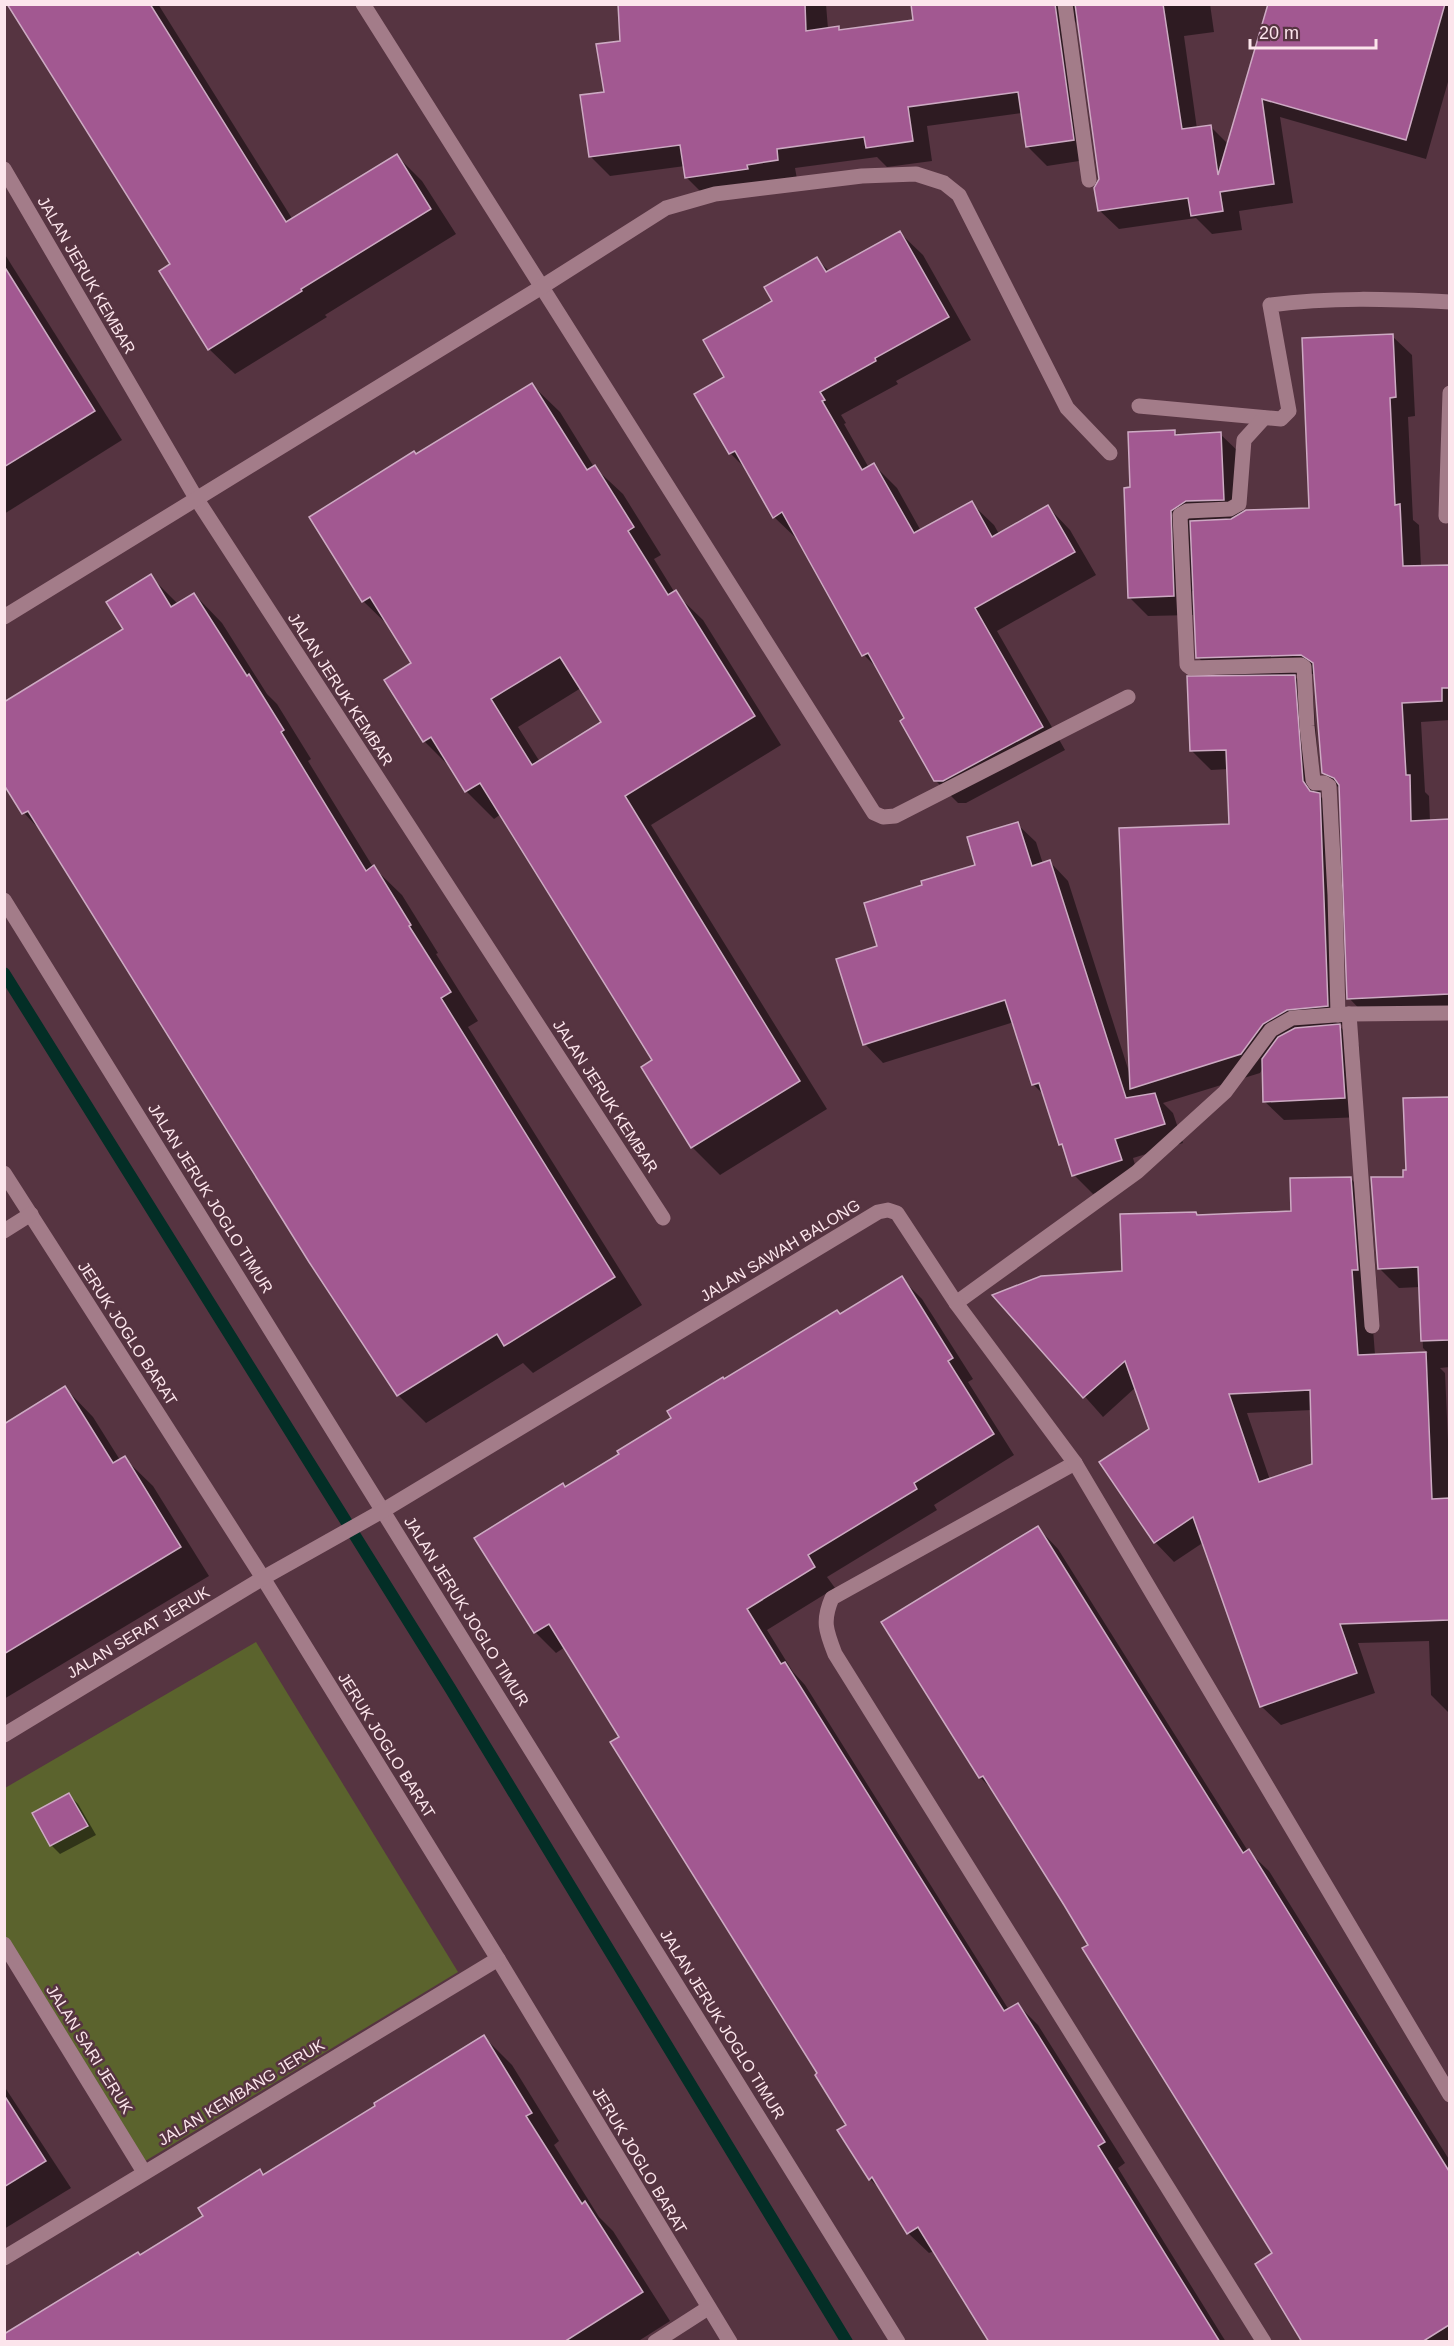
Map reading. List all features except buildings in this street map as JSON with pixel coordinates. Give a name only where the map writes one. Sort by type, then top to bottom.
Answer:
[{"type":"street","points":[[363,4],[540,288],[874,813],[883,817],[895,816],[1128,697]]},
{"type":"street","points":[[1065,4],[1089,180]]},
{"type":"street","name":"JALAN JERUK KEMBAR","points":[[4,169],[196,498],[663,1218]]},
{"type":"street","points":[[4,617],[540,288],[666,208],[715,194],[862,176],[916,174],[944,183],[959,195],[1067,408],[1110,453]]},
{"type":"street","points":[[1139,406],[1281,419],[1290,411],[1270,305],[1363,298],[1449,302]]},
{"type":"street","points":[[1446,516],[1449,393]]},
{"type":"street","points":[[1264,418],[1244,440],[1239,504],[1230,509],[1187,511],[1180,515],[1187,665],[1191,668],[1301,665],[1304,667],[1313,780],[1315,783],[1324,783],[1329,786],[1344,1015],[1372,1326]]},
{"type":"street","name":"JALAN JERUK JOGLO TIMUR","points":[[4,900],[898,2342]]},
{"type":"street","points":[[1449,1013],[1292,1018],[1271,1030],[1225,1092],[1137,1172],[956,1302],[1075,1463],[1449,2095]]},
{"type":"street","name":"JERUK JOGLO BARAT","points":[[4,1173],[263,1578],[498,1959],[730,2342]]},
{"type":"street","name":"JALAN SAWAH BALONG","points":[[291,1562],[384,1510],[878,1212],[888,1210],[897,1213],[956,1302]]},
{"type":"street","points":[[4,1231],[31,1214]]},
{"type":"street","points":[[1075,1463],[832,1598],[825,1614],[827,1633],[835,1654],[1264,2342]]},
{"type":"street","name":"JALAN SERAT JERUK","points":[[4,1735],[291,1562]]},
{"type":"street","name":"JALAN SARI JERUK","points":[[4,1944],[144,2172]]},
{"type":"street","name":"JALAN KEMBANG JERUK","points":[[4,2258],[498,1959]]},
{"type":"street","points":[[655,2342],[708,2308]]},
{"type":"green space","points":[[256,1642],[458,1972],[137,2166],[5,1950],[5,1788]]},
{"type":"waterway","points":[[4,973],[450,1688],[847,2342]]}]
